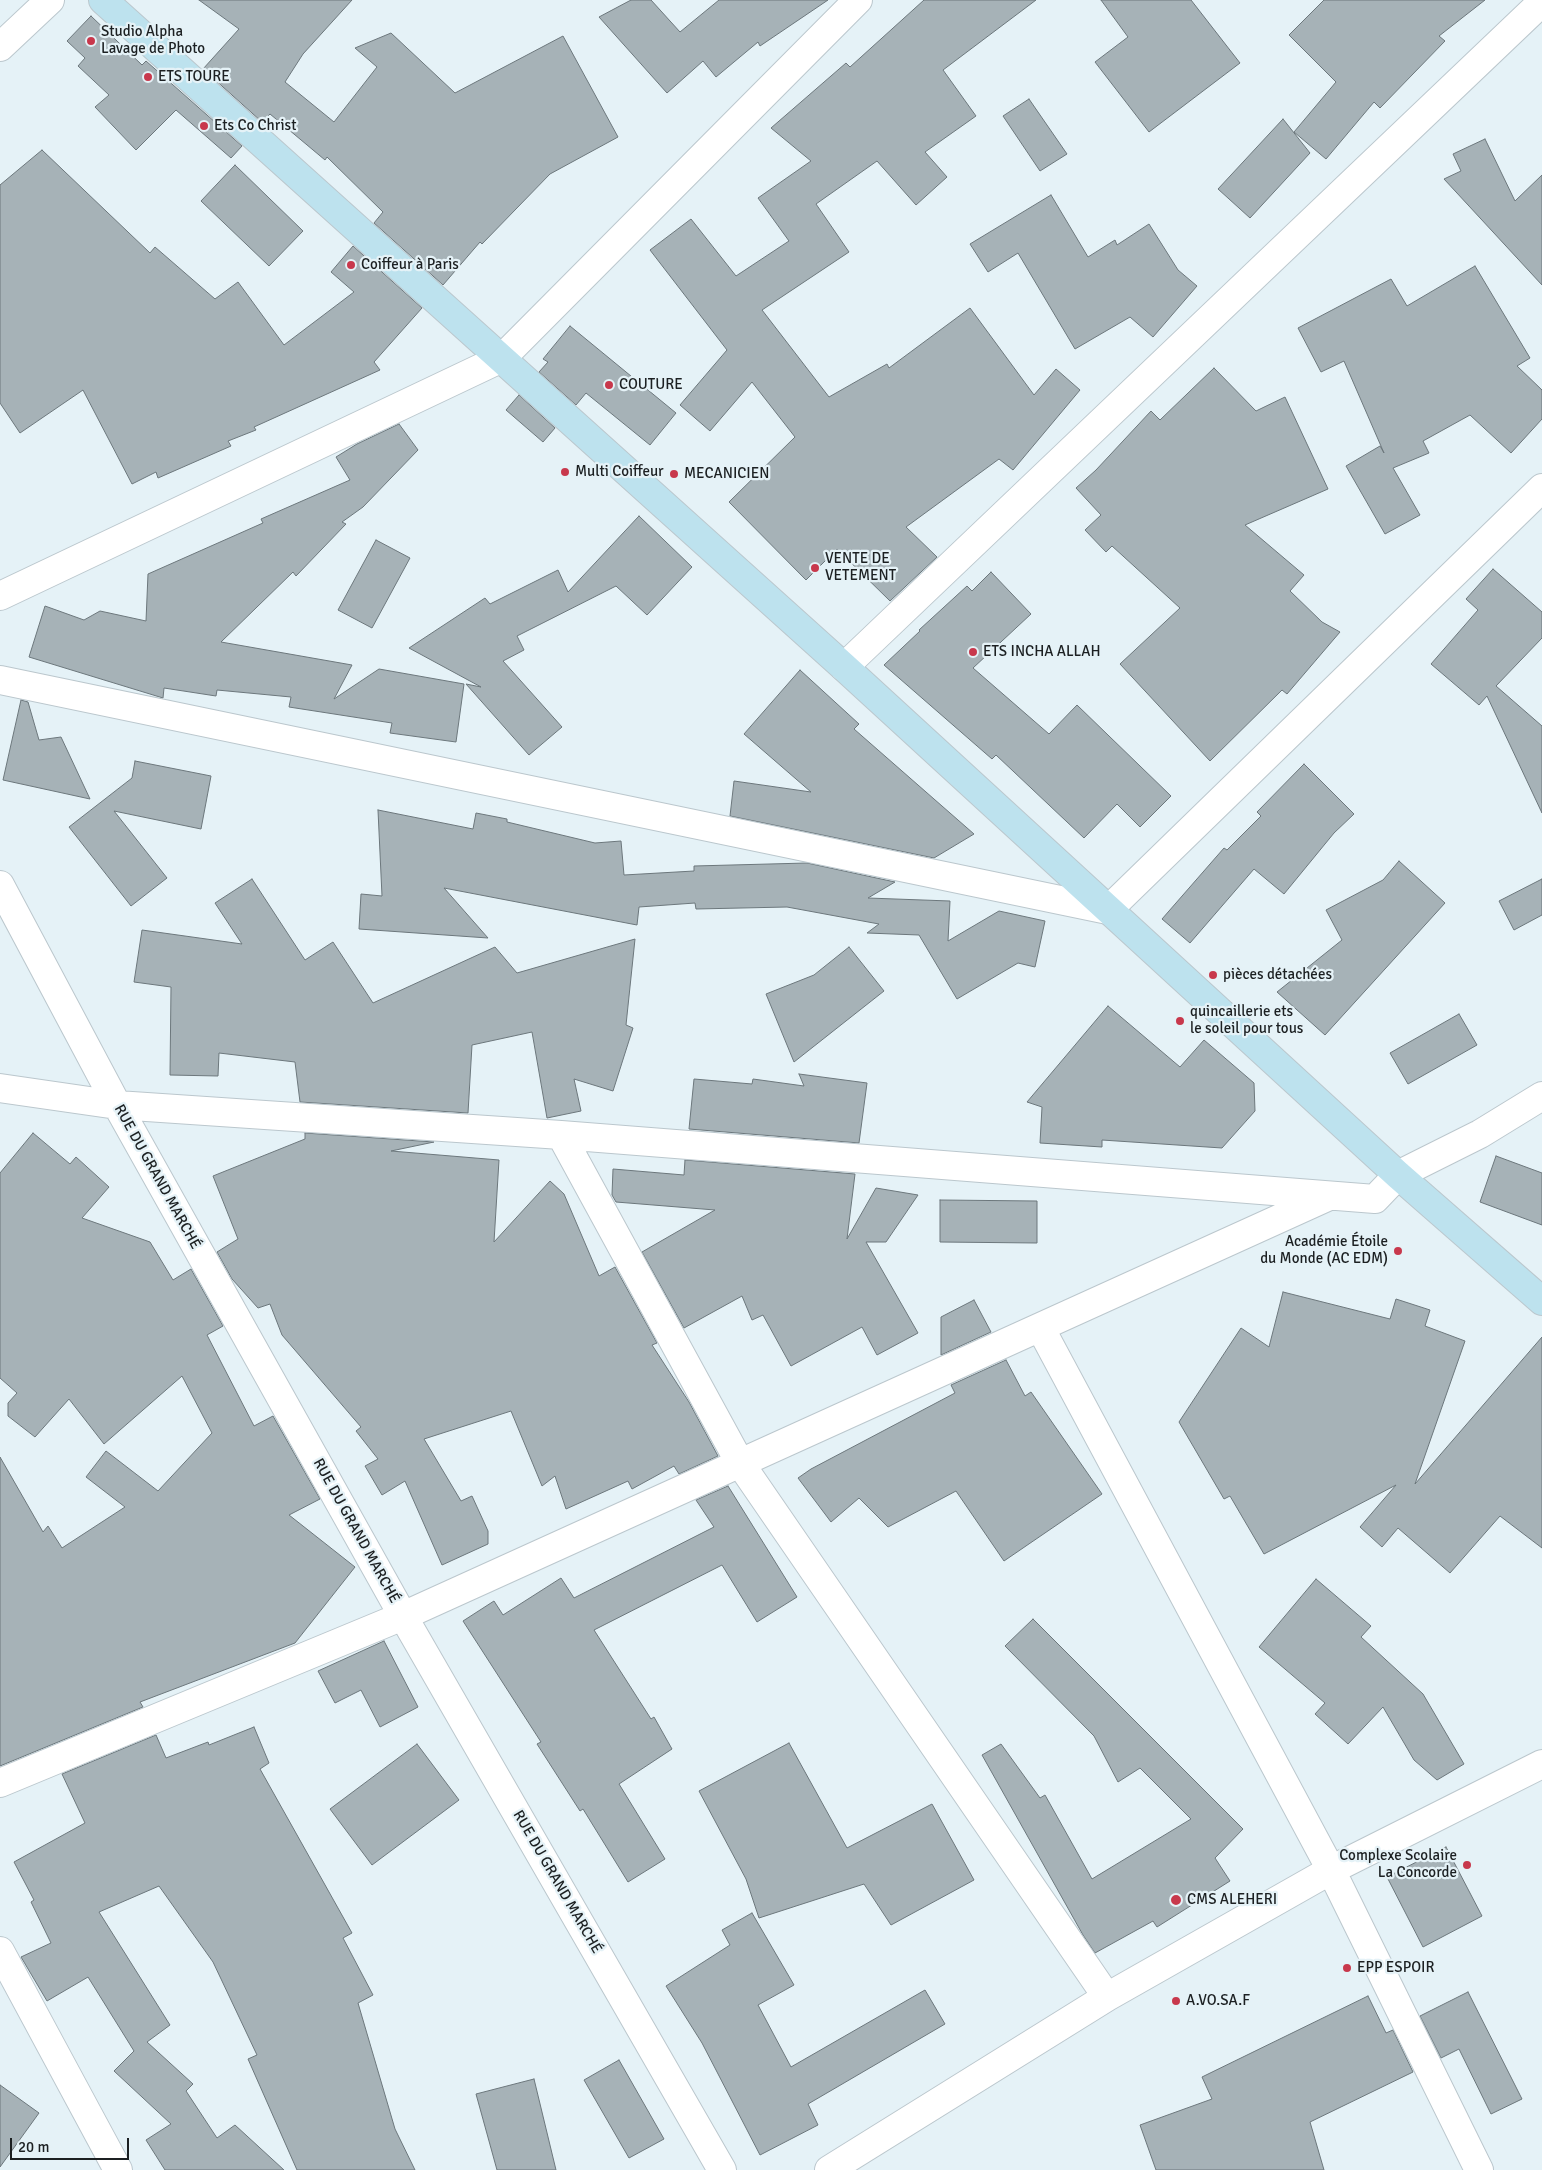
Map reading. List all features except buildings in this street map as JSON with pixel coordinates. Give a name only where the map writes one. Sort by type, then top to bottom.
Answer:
[{"type":"main road","points":[[103,0],[844,667],[1398,1176],[1542,1301]]},
{"type":"street","points":[[0,47],[50,0]]},
{"type":"street","points":[[0,596],[502,358],[858,0]]},
{"type":"street","points":[[844,667],[1542,2]]},
{"type":"street","points":[[0,680],[1108,910],[1542,488]]},
{"type":"street","name":"RUE DU GRAND MARCHÉ","points":[[0,885],[117,1105],[403,1616],[722,2170]]},
{"type":"street","points":[[0,1088],[117,1105],[561,1135],[1374,1199],[1398,1176],[1480,1134],[1542,1096]]},
{"type":"street","points":[[561,1135],[740,1463],[1107,1997]]},
{"type":"street","points":[[0,1782],[403,1616],[1329,1196]]},
{"type":"street","points":[[1040,1327],[1331,1870],[1479,2170]]},
{"type":"street","points":[[829,2170],[1107,1997],[1331,1870],[1542,1764]]},
{"type":"street","points":[[0,1951],[118,2170]]},
{"type":"place","name":"Studio Alpha Lavage de Photo","points":[[91,41]]},
{"type":"place","name":"ETS TOURE","points":[[148,77]]},
{"type":"place","name":"Ets Co Christ","points":[[204,126]]},
{"type":"place","name":"Coiffeur à Paris","points":[[351,265]]},
{"type":"place","name":"COUTURE","points":[[609,385]]},
{"type":"place","name":"Multi Coiffeur","points":[[565,472]]},
{"type":"place","name":"MECANICIEN","points":[[674,474]]},
{"type":"place","name":"VENTE DE VETEMENT","points":[[815,568]]},
{"type":"place","name":"ETS INCHA ALLAH","points":[[973,652]]},
{"type":"place","name":"pièces détachées","points":[[1213,975]]},
{"type":"place","name":"quincaillerie ets le soleil pour tous","points":[[1180,1021]]},
{"type":"place","name":"Académie Étoile du Monde (AC EDM)","points":[[1398,1251]]},
{"type":"place","name":"Complexe Scolaire La Concorde","points":[[1467,1865]]},
{"type":"place","name":"CMS ALEHERI","points":[[1176,1900]]},
{"type":"place","name":"EPP ESPOIR","points":[[1347,1968]]},
{"type":"place","name":"A.VO.SA.F","points":[[1176,2001]]}]
